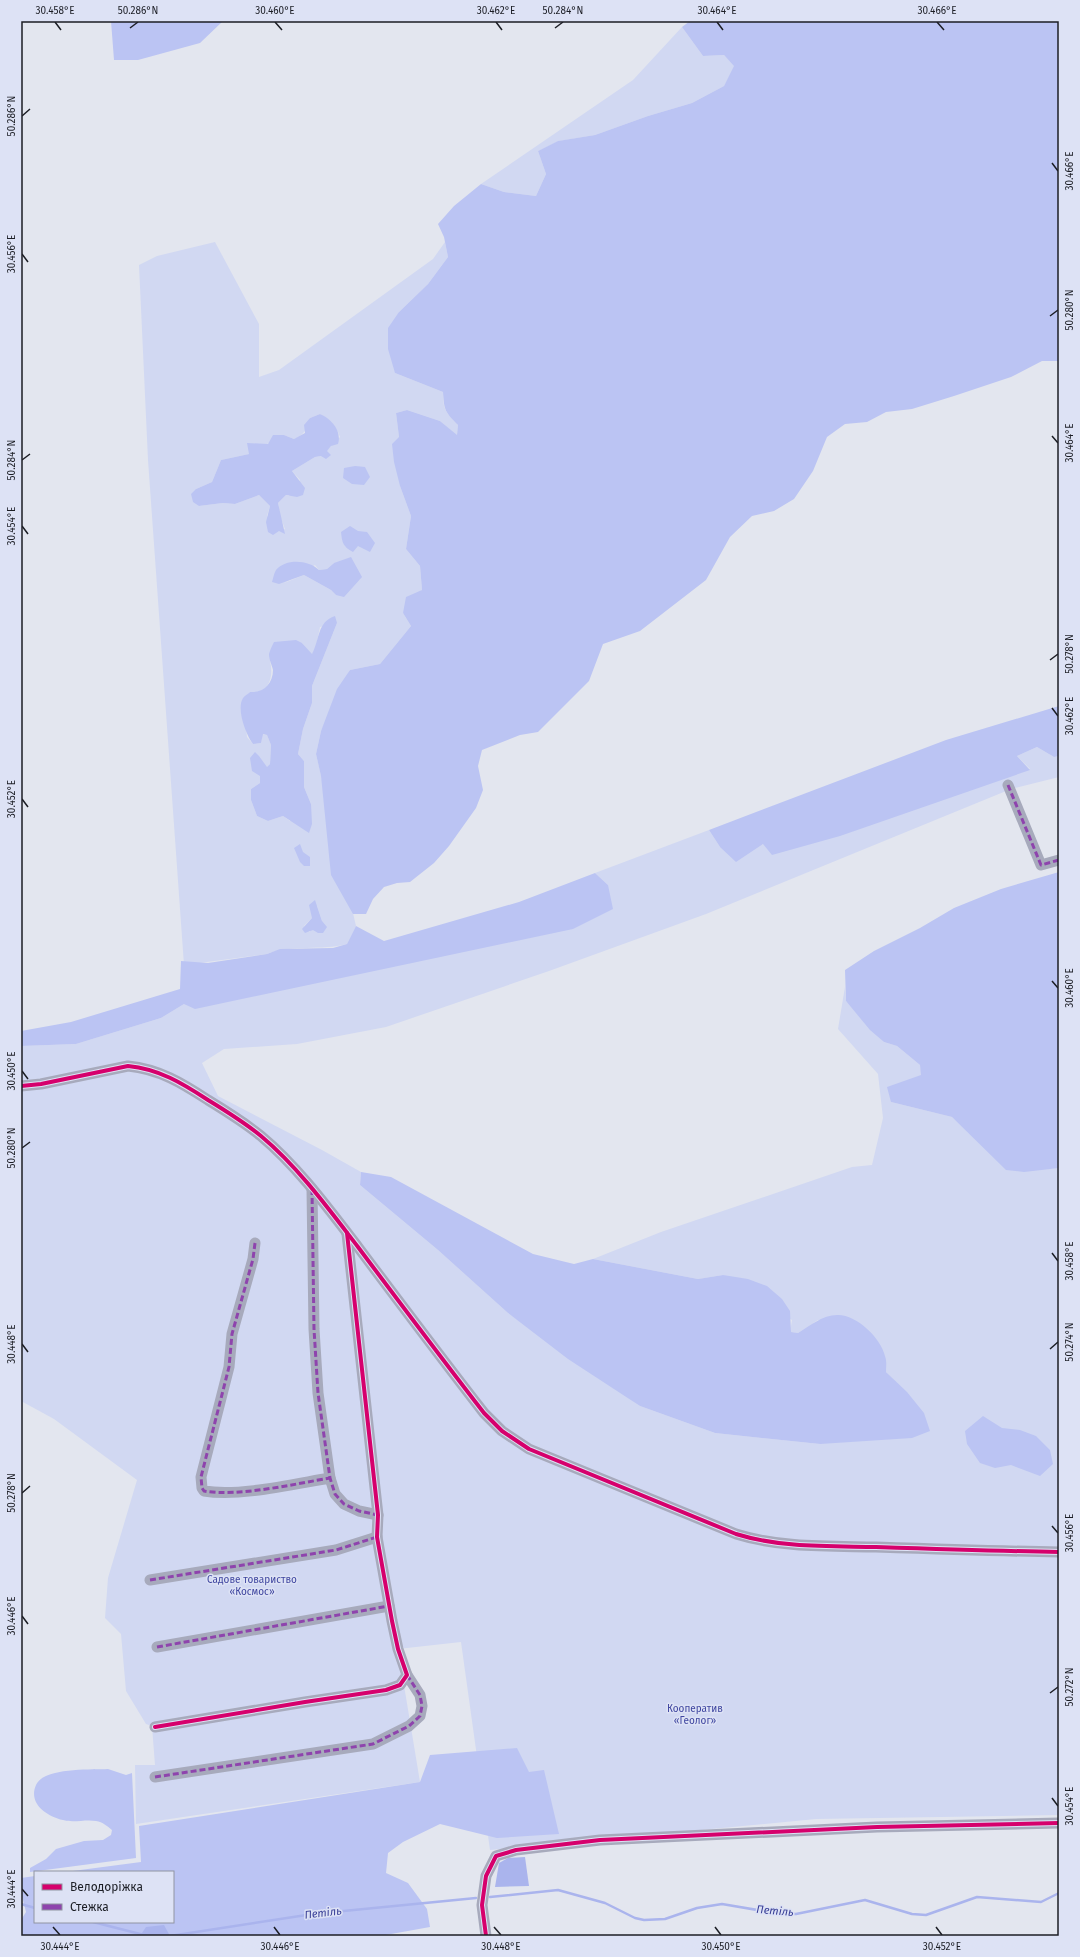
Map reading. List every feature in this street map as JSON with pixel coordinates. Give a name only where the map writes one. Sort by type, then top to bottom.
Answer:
[{"type":"street","points":[[1008,785],[1041,866],[1059,860]]},
{"type":"street","points":[[21,1086],[41,1084],[128,1066],[156,1071],[178,1081],[259,1134],[280,1153],[312,1189],[484,1413],[502,1432],[529,1449],[736,1534],[773,1543],[824,1546],[1059,1552]]},
{"type":"street","points":[[312,1189],[318,1393],[330,1478],[335,1494],[344,1504],[359,1511],[378,1515]]},
{"type":"street","points":[[154,1777],[373,1744],[409,1726],[420,1716],[422,1706],[420,1695],[407,1674],[398,1649],[377,1537],[378,1515],[347,1233]]},
{"type":"street","points":[[255,1243],[253,1259],[232,1334],[229,1367],[202,1477],[202,1488],[204,1491],[211,1492],[230,1492],[330,1478]]},
{"type":"street","points":[[150,1580],[336,1550],[377,1537]]},
{"type":"street","points":[[157,1647],[390,1606]]},
{"type":"street","points":[[155,1727],[386,1690],[400,1685],[407,1674]]},
{"type":"street","points":[[486,1936],[482,1905],[486,1876],[496,1856],[516,1850],[600,1840],[877,1827],[1059,1823]]},
{"type":"green space","points":[[682,27],[703,56],[724,55],[735,66],[724,86],[692,103],[648,116],[595,135],[559,141],[538,151],[546,174],[536,196],[504,192],[481,184],[633,80]]},
{"type":"green space","points":[[215,242],[259,324],[259,377],[279,370],[433,259],[445,242],[448,257],[428,284],[399,312],[395,373],[443,392],[444,406],[450,417],[458,425],[457,436],[440,421],[407,410],[396,413],[399,437],[400,486],[411,516],[406,549],[420,566],[422,590],[403,613],[411,626],[380,664],[350,670],[321,731],[316,754],[356,926],[347,944],[327,947],[286,949],[267,954],[184,965],[148,460],[139,265],[157,256]],"holes":[[[320,414],[324,416],[333,423],[340,437],[321,456],[315,457],[292,471],[300,480],[289,496],[286,495],[278,503],[280,516],[285,529],[279,531],[267,516],[270,506],[259,495],[235,504],[223,503],[199,506],[196,489],[212,482],[221,460],[249,454],[284,435],[294,439],[301,436],[305,431],[310,418]],[[334,563],[336,595],[331,590],[304,575],[284,583],[315,565],[319,570],[327,569]],[[337,623],[312,686],[312,703],[303,729],[298,754],[304,761],[304,787],[311,804],[290,821],[283,816],[268,821],[257,816],[251,800],[251,789],[260,783],[263,762],[267,768],[270,764],[271,745],[267,735],[262,734],[261,743],[253,744],[247,737],[243,698],[250,692],[262,690],[269,683],[271,673],[270,661],[302,643],[312,655],[316,646],[320,627]],[[317,906],[322,921],[309,932],[304,926],[312,918]]]},
{"type":"green space","points":[[1037,747],[1054,757],[1059,756],[1059,777],[1011,789],[706,914],[549,971],[386,1027],[297,1044],[224,1049],[202,1063],[218,1096],[361,1172],[360,1185],[438,1250],[508,1313],[640,1406],[715,1433],[820,1444],[894,1380],[886,1372],[885,1356],[818,1320],[798,1333],[790,1332],[792,1320],[723,1275],[698,1279],[593,1259],[661,1232],[852,1167],[872,1165],[883,1118],[878,1074],[838,1029],[845,987],[846,1001],[884,1042],[897,1046],[920,1065],[922,1075],[891,1102],[952,1117],[974,1136],[1046,1169],[1059,1168],[1059,1815],[816,1819],[490,1850],[461,1642],[398,1649],[420,1782],[136,1824],[135,1765],[155,1765],[152,1726],[146,1724],[126,1691],[121,1634],[105,1618],[108,1578],[137,1480],[54,1419],[21,1401],[21,1046],[76,1044],[161,1018],[184,1004],[608,885],[595,873],[709,830],[720,847],[764,844],[1030,769],[1017,756]]},
{"type":"shaded area","points":[[111,21],[223,21],[200,43],[138,60],[114,60]]},
{"type":"shaded area","points":[[690,21],[1059,21],[1059,361],[1042,361],[1011,377],[954,396],[912,409],[886,412],[867,422],[845,424],[827,437],[813,471],[794,499],[774,511],[752,516],[730,537],[706,580],[640,631],[603,644],[589,681],[538,732],[520,735],[482,750],[478,766],[483,790],[476,808],[449,846],[434,863],[410,882],[397,883],[384,887],[373,899],[366,914],[353,914],[331,875],[321,776],[316,754],[321,731],[337,689],[350,670],[380,664],[411,626],[403,613],[406,597],[422,590],[420,566],[406,549],[411,516],[400,486],[394,462],[392,444],[399,437],[396,413],[407,410],[440,421],[457,435],[458,425],[450,417],[446,410],[443,392],[395,373],[388,349],[388,328],[399,312],[428,284],[448,257],[444,237],[438,224],[454,206],[481,184],[504,192],[536,196],[546,174],[538,151],[558,141],[595,135],[648,116],[692,103],[724,86],[734,66],[724,55],[703,56],[682,27]]},
{"type":"shaded area","points":[[320,414],[332,422],[335,426],[339,435],[338,444],[331,446],[327,451],[331,455],[326,459],[321,456],[315,457],[292,471],[305,488],[303,495],[297,497],[286,495],[278,503],[285,534],[279,531],[273,535],[268,532],[266,522],[270,506],[259,495],[235,504],[223,503],[199,506],[193,502],[191,494],[196,489],[212,482],[221,460],[249,454],[247,443],[268,444],[273,435],[284,435],[294,439],[305,433],[304,425],[310,418]]},
{"type":"shaded area","points":[[355,466],[365,467],[370,477],[364,485],[352,484],[343,478],[344,468]]},
{"type":"shaded area","points":[[350,526],[358,531],[367,532],[375,543],[370,552],[358,546],[353,552],[345,546],[341,532]]},
{"type":"shaded area","points":[[351,557],[362,577],[344,597],[336,595],[331,590],[304,575],[279,584],[272,582],[276,570],[280,566],[291,562],[304,562],[319,570],[327,569],[334,563]]},
{"type":"shaded area","points":[[335,616],[337,623],[312,686],[312,703],[303,729],[298,754],[304,761],[304,787],[311,804],[312,824],[309,833],[283,816],[268,821],[257,816],[251,800],[251,789],[260,783],[260,776],[252,771],[250,758],[255,752],[267,767],[270,764],[271,745],[267,735],[263,734],[261,743],[253,744],[243,722],[241,715],[241,703],[244,697],[250,692],[259,691],[266,687],[269,683],[273,675],[273,670],[269,654],[274,642],[296,640],[302,643],[312,654],[325,622]]},
{"type":"shaded area","points":[[1059,706],[1059,756],[1054,757],[1037,747],[1017,756],[1030,770],[840,836],[772,855],[763,844],[736,862],[720,847],[709,830],[946,740]]},
{"type":"shaded area","points":[[300,844],[303,852],[310,857],[310,866],[304,866],[300,862],[294,848]]},
{"type":"shaded area","points":[[1059,872],[1059,1168],[1024,1172],[1006,1170],[952,1117],[891,1102],[887,1087],[921,1075],[920,1065],[897,1046],[884,1042],[870,1030],[846,1001],[845,970],[874,951],[920,928],[954,908],[1001,889]]},
{"type":"shaded area","points":[[595,873],[608,885],[613,909],[573,929],[195,1009],[184,1004],[161,1018],[76,1044],[21,1046],[21,1031],[71,1022],[180,989],[181,961],[208,963],[267,954],[280,949],[333,948],[347,944],[356,926],[384,941],[519,902]]},
{"type":"shaded area","points":[[315,900],[322,921],[327,927],[323,933],[318,933],[313,930],[305,933],[302,929],[312,918],[309,905]]},
{"type":"shaded area","points":[[361,1172],[391,1177],[533,1254],[574,1264],[593,1259],[698,1279],[723,1275],[748,1279],[767,1286],[782,1299],[790,1311],[791,1332],[798,1333],[816,1321],[832,1315],[852,1318],[867,1328],[883,1349],[886,1358],[886,1372],[907,1392],[924,1413],[930,1431],[912,1438],[820,1444],[715,1433],[640,1406],[568,1359],[508,1313],[438,1250],[360,1185]]},
{"type":"shaded area","points":[[983,1416],[1002,1428],[1020,1430],[1036,1436],[1050,1450],[1053,1464],[1040,1476],[1011,1465],[995,1468],[980,1463],[967,1444],[965,1431]]},
{"type":"shaded area","points":[[517,1748],[529,1772],[544,1770],[559,1834],[497,1838],[440,1824],[403,1842],[388,1853],[386,1873],[408,1883],[427,1909],[430,1927],[380,1936],[21,1936],[21,1920],[26,1912],[21,1892],[21,1878],[34,1876],[34,1923],[174,1923],[174,1871],[73,1871],[141,1862],[139,1826],[420,1782],[430,1755]]},
{"type":"shaded area","points":[[108,1769],[126,1775],[132,1773],[136,1858],[30,1872],[30,1868],[46,1859],[56,1849],[84,1841],[103,1840],[111,1835],[112,1830],[105,1824],[92,1821],[67,1821],[50,1815],[40,1808],[34,1798],[36,1785],[41,1779],[58,1772]]},
{"type":"shaded area","points":[[525,1857],[529,1886],[495,1887],[499,1863],[508,1858]]},
{"type":"shaded area","points":[[164,1925],[170,1936],[140,1936],[146,1927]]},
{"type":"waterway","name":"Петіль","points":[[490,1897],[558,1890],[605,1903],[635,1918],[644,1920],[665,1919],[697,1908],[722,1904],[775,1913],[796,1914],[865,1900],[912,1914],[926,1915],[977,1897],[1041,1902],[1059,1893]]},
{"type":"waterway","name":"Петіль","points":[[170,1936],[313,1914],[476,1898]]},
{"type":"waterway","name":"Петіль","points":[[21,1904],[34,1908]]},
{"type":"waterway","name":"Петіль","points":[[97,1923],[148,1936]]},
{"type":"marked path","points":[[1008,785],[1041,865],[1059,860]]},
{"type":"marked path","points":[[312,1189],[314,1329],[318,1393],[330,1478],[335,1494],[344,1504],[359,1511],[378,1515]]},
{"type":"marked path","points":[[255,1243],[253,1259],[232,1334],[229,1367],[201,1477],[202,1488],[204,1491],[218,1492],[250,1491],[330,1478]]},
{"type":"marked path","points":[[150,1580],[336,1550],[377,1537]]},
{"type":"marked path","points":[[157,1647],[389,1606]]},
{"type":"marked path","points":[[155,1777],[373,1744],[409,1726],[420,1716],[422,1706],[420,1695],[407,1675]]},
{"type":"cycle path","points":[[21,1086],[41,1084],[128,1066],[150,1070],[170,1078],[189,1088],[248,1126],[275,1148],[312,1188],[484,1413],[502,1431],[529,1449],[736,1534],[753,1539],[788,1544],[823,1546],[1059,1552]]},
{"type":"cycle path","points":[[155,1727],[386,1690],[400,1685],[407,1675],[398,1649],[377,1537],[378,1515],[347,1233]]},
{"type":"cycle path","points":[[486,1936],[482,1905],[486,1876],[496,1856],[516,1850],[600,1840],[877,1827],[1059,1823]]},
{"type":"park label","name":"Садове товариство «Космос»","points":[[252,1586]]},
{"type":"park label","name":"Кооператив «Геолог»","points":[[695,1714]]}]
